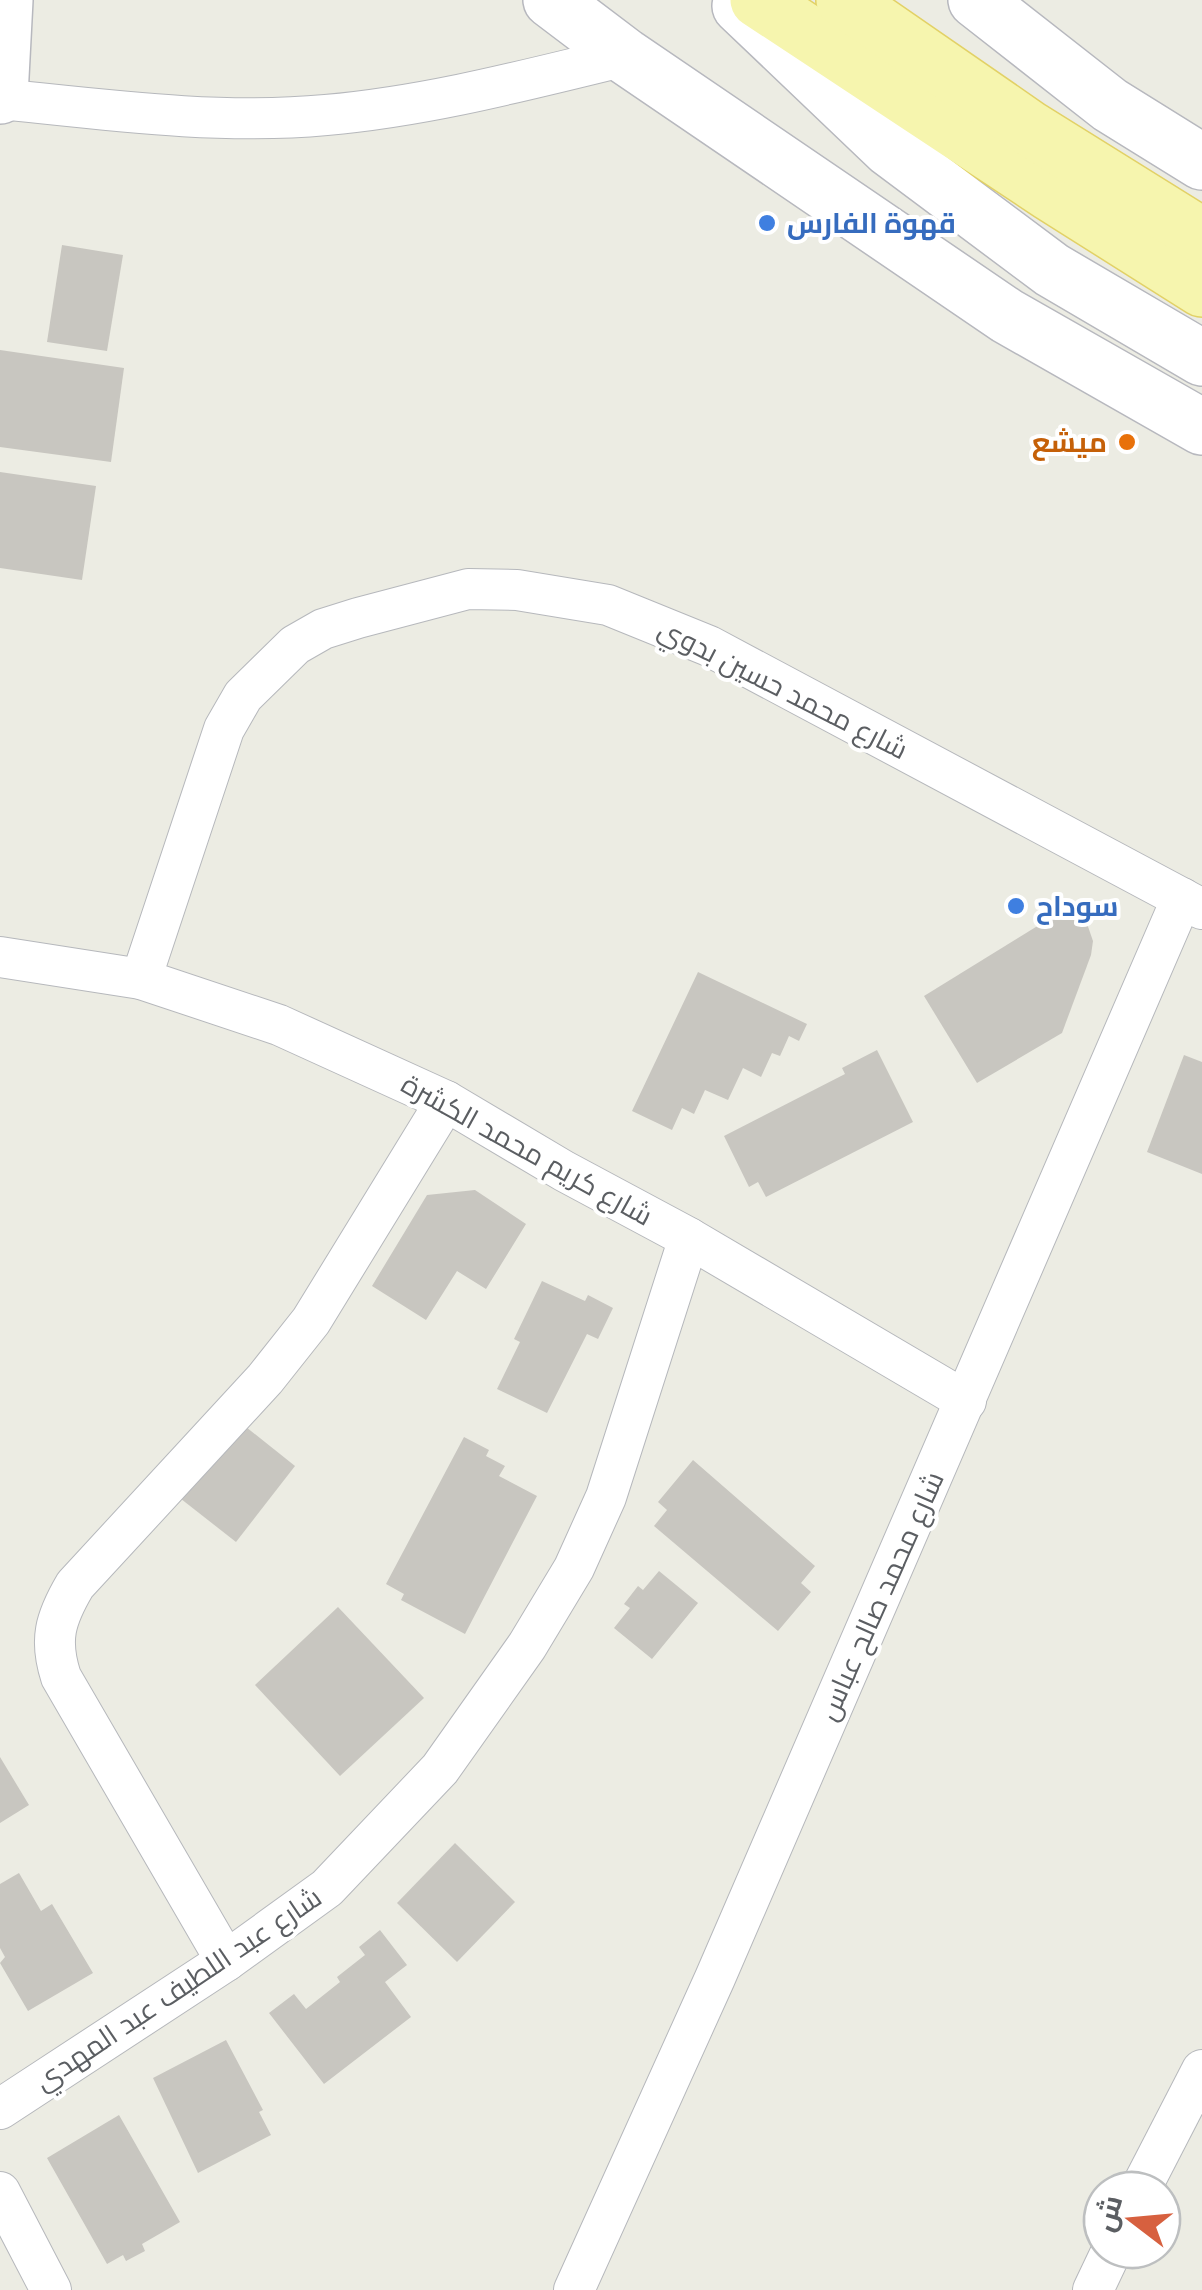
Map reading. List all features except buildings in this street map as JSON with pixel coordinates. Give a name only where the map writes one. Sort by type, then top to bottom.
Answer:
[{"type":"main road","points":[[758,0],[1202,289]]},
{"type":"main road","points":[[844,0],[1014,118],[1202,236]]},
{"type":"street","points":[[5,0],[0,98],[161,113],[268,118],[326,115],[433,100],[625,56]]},
{"type":"street","points":[[551,0],[625,56],[1007,316],[1202,427]]},
{"type":"street","points":[[734,0],[890,149],[1052,270],[1202,358]]},
{"type":"street","points":[[976,0],[1110,105],[1202,162]]},
{"type":"street","name":"شارع محمد حسين بدوي","points":[[141,979],[224,729],[243,696],[294,645],[323,630],[418,600],[468,589],[517,590],[608,605],[709,646],[1192,904]]},
{"type":"street","name":"شارع محمد صالح عباس","points":[[574,2290],[715,1978],[966,1401],[1192,904]]},
{"type":"street","name":"شارع كريم محمد الكشرة","points":[[0,957],[141,979],[279,1025],[446,1101],[690,1238],[966,1401]]},
{"type":"street","points":[[226,1961],[60,1678],[52,1651],[56,1624],[76,1585],[265,1379],[311,1321],[446,1101]]},
{"type":"street","name":"شارع عبد اللطيف عبد المهدي","points":[[0,2110],[226,1961],[327,1888],[440,1769],[527,1646],[574,1568],[606,1497],[690,1238]]},
{"type":"street","points":[[1150,2170],[1202,2070]]},
{"type":"street","points":[[0,2192],[51,2290]]},
{"type":"place","name":"قهوة الفارس","points":[[767,223]]},
{"type":"place","name":"ميشع","points":[[1127,442]]},
{"type":"place","name":"سوداح","points":[[1016,906]]}]
